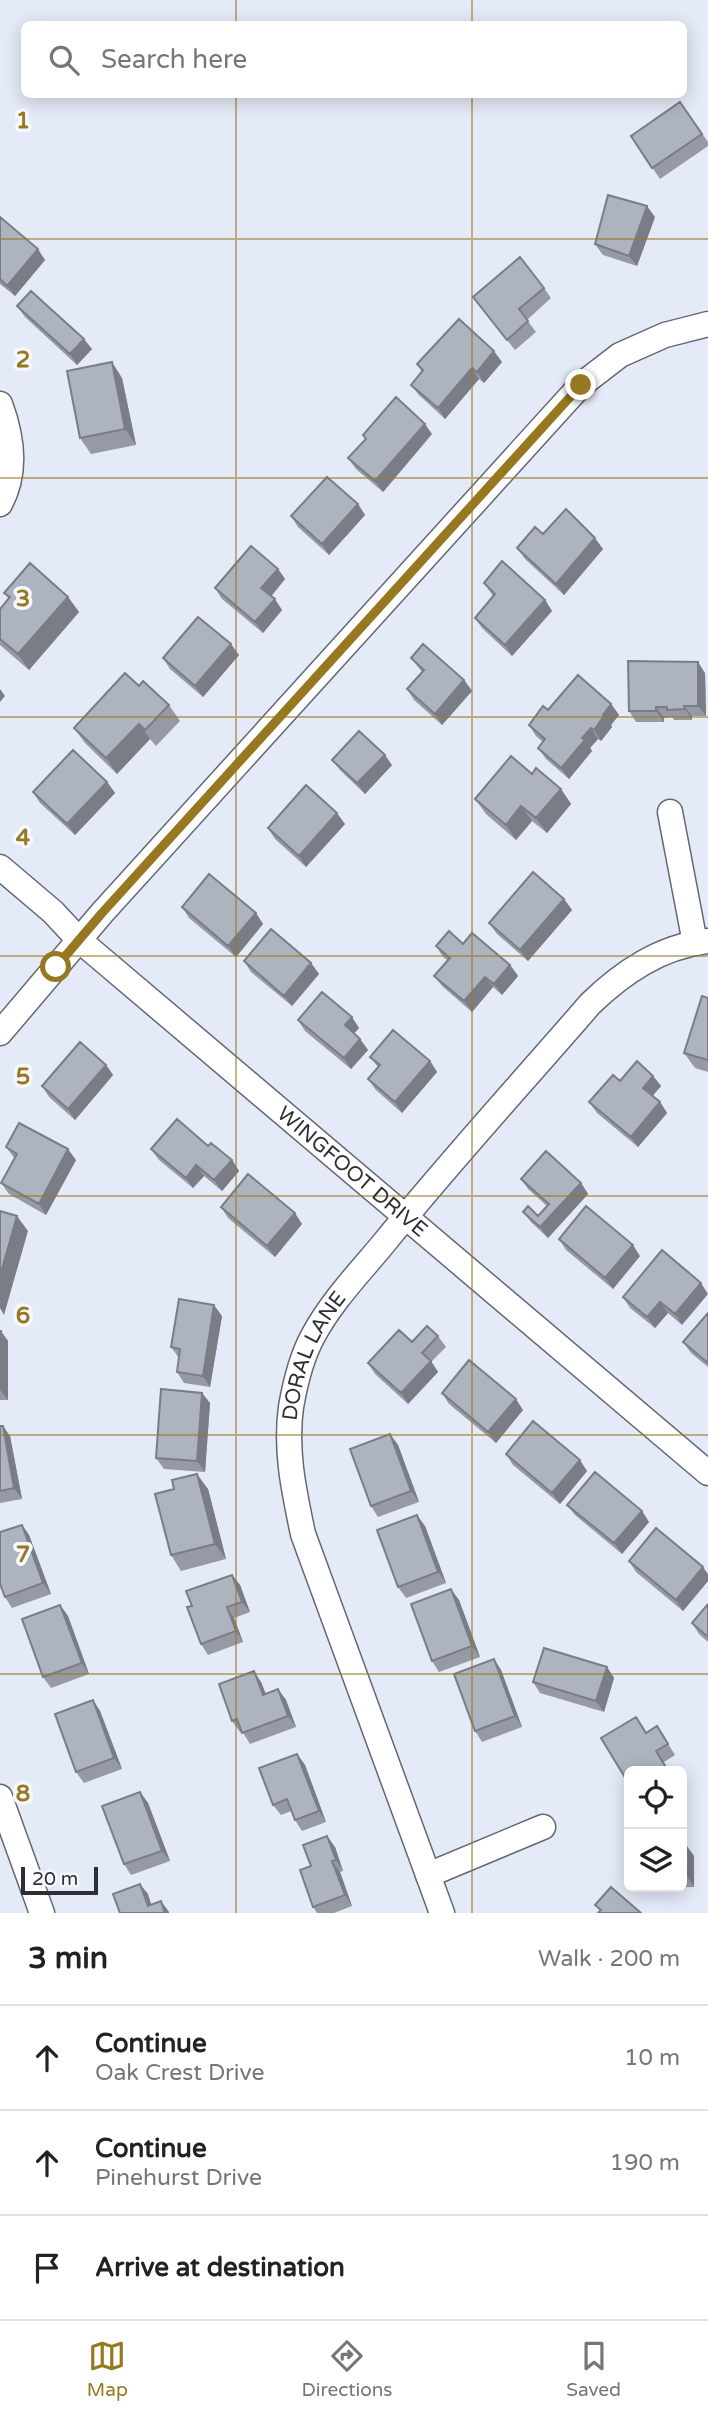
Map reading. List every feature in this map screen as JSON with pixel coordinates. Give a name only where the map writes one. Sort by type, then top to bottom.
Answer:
[{"type":"street","points":[[0,1033],[79,940],[581,385],[620,355],[665,335],[708,324]]},
{"type":"street","points":[[0,404],[11,445],[10,469],[0,504]]},
{"type":"street","points":[[670,812],[702,942]]},
{"type":"street","name":"WINGFOOT DRIVE","points":[[0,867],[53,912],[79,940],[708,1473]]},
{"type":"street","name":"DORAL LANE","points":[[442,1913],[303,1534],[291,1477],[288,1438],[292,1405],[313,1336],[334,1305],[406,1216],[590,1004],[612,983],[637,965],[665,952],[702,942]]},
{"type":"street","points":[[0,1797],[42,1913]]},
{"type":"street","points":[[428,1875],[543,1827]]},
{"type":"building","points":[[680,102],[702,134],[652,168],[631,136]]},
{"type":"building","points":[[608,195],[647,206],[629,256],[595,244]]},
{"type":"building","points":[[0,217],[38,249],[7,286],[0,279]]},
{"type":"building","points":[[520,257],[544,288],[519,309],[528,321],[507,340],[473,297]]},
{"type":"building","points":[[31,291],[84,339],[70,354],[17,306]]},
{"type":"building","points":[[459,319],[494,351],[477,372],[472,368],[438,408],[411,385],[423,370],[417,364]]},
{"type":"building","points":[[112,362],[125,429],[80,438],[67,371]]},
{"type":"building","points":[[396,397],[425,424],[375,481],[348,458],[366,439],[363,435]]},
{"type":"building","points":[[327,477],[358,504],[322,544],[291,516]]},
{"type":"building","points":[[566,509],[595,538],[556,584],[517,548],[535,527],[543,534]]},
{"type":"building","points":[[251,546],[278,569],[261,588],[275,599],[255,622],[215,588]]},
{"type":"building","points":[[502,561],[545,600],[505,645],[475,618],[495,594],[484,583]]},
{"type":"building","points":[[30,563],[68,597],[18,654],[0,639],[0,609],[10,597],[4,593]]},
{"type":"building","points":[[198,617],[231,644],[195,686],[163,658]]},
{"type":"building","points":[[423,644],[464,680],[435,714],[407,689],[424,670],[411,658]]},
{"type":"building","points":[[628,661],[698,662],[698,706],[629,711]]},
{"type":"building","points":[[125,673],[139,686],[143,681],[169,705],[145,730],[139,724],[106,758],[74,728]]},
{"type":"building","points":[[578,675],[611,704],[594,730],[591,728],[582,738],[585,740],[561,768],[538,748],[545,739],[529,725],[543,706],[548,710]]},
{"type":"building","points":[[359,731],[385,755],[357,783],[332,760]]},
{"type":"building","points":[[73,750],[107,782],[67,824],[33,792]]},
{"type":"building","points":[[511,756],[532,774],[536,768],[561,789],[536,818],[521,806],[506,825],[475,799]]},
{"type":"building","points":[[306,785],[337,813],[299,856],[268,828]]},
{"type":"building","points":[[533,872],[564,899],[520,950],[489,923]]},
{"type":"building","points":[[209,874],[256,913],[228,946],[182,907]]},
{"type":"building","points":[[271,929],[311,963],[284,996],[244,961]]},
{"type":"building","points":[[449,931],[463,944],[472,933],[510,965],[494,984],[485,977],[464,1001],[434,976],[450,958],[436,946]]},
{"type":"building","points":[[322,992],[352,1017],[345,1025],[360,1039],[344,1058],[298,1020]]},
{"type":"building","points":[[702,996],[708,998],[708,1060],[684,1053]]},
{"type":"building","points":[[393,1030],[430,1061],[395,1102],[368,1079],[380,1065],[370,1057]]},
{"type":"building","points":[[80,1042],[106,1065],[68,1109],[42,1086]]},
{"type":"building","points":[[637,1061],[653,1076],[643,1088],[660,1102],[631,1137],[589,1102],[613,1075],[620,1081]]},
{"type":"building","points":[[177,1119],[208,1146],[211,1143],[232,1160],[214,1180],[196,1165],[186,1178],[151,1149]]},
{"type":"building","points":[[19,1123],[68,1149],[39,1204],[1,1183],[17,1154],[6,1147]]},
{"type":"building","points":[[546,1151],[581,1183],[540,1227],[523,1212],[528,1206],[538,1216],[549,1204],[521,1179]]},
{"type":"building","points":[[248,1174],[295,1213],[267,1246],[221,1207]]},
{"type":"building","points":[[586,1206],[633,1245],[605,1278],[559,1239]]},
{"type":"building","points":[[0,1211],[17,1216],[0,1276]]},
{"type":"building","points":[[662,1250],[701,1283],[675,1314],[660,1302],[647,1317],[623,1297]]},
{"type":"building","points":[[179,1299],[214,1305],[203,1376],[177,1372],[180,1349],[171,1347]]},
{"type":"building","points":[[708,1313],[708,1363],[683,1342]]},
{"type":"building","points":[[427,1326],[438,1336],[422,1353],[431,1361],[401,1393],[368,1363],[399,1330],[412,1342]]},
{"type":"building","points":[[469,1360],[516,1399],[488,1432],[442,1393]]},
{"type":"building","points":[[161,1389],[202,1393],[197,1461],[156,1458]]},
{"type":"building","points":[[533,1421],[580,1460],[552,1493],[506,1454]]},
{"type":"building","points":[[0,1426],[3,1426],[14,1488],[0,1491]]},
{"type":"building","points":[[390,1434],[411,1491],[371,1506],[350,1449]]},
{"type":"building","points":[[595,1472],[642,1511],[614,1543],[567,1505]]},
{"type":"building","points":[[197,1474],[215,1544],[171,1555],[155,1494],[174,1489],[172,1480]]},
{"type":"building","points":[[417,1515],[438,1572],[398,1587],[377,1530]]},
{"type":"building","points":[[22,1525],[43,1583],[5,1597],[0,1584],[0,1532]]},
{"type":"building","points":[[656,1528],[703,1567],[676,1600],[629,1561]]},
{"type":"building","points":[[232,1575],[242,1602],[227,1607],[236,1631],[201,1644],[187,1607],[192,1606],[186,1591]]},
{"type":"building","points":[[451,1589],[472,1646],[432,1661],[411,1604]]},
{"type":"building","points":[[708,1604],[708,1637],[692,1623]]},
{"type":"building","points":[[60,1605],[82,1663],[43,1677],[22,1619]]},
{"type":"building","points":[[544,1648],[607,1667],[596,1701],[533,1682]]},
{"type":"building","points":[[494,1659],[515,1716],[475,1731],[454,1674]]},
{"type":"building","points":[[254,1671],[263,1695],[278,1689],[288,1716],[242,1733],[237,1719],[232,1721],[219,1684]]},
{"type":"building","points":[[93,1700],[114,1758],[76,1772],[55,1714]]},
{"type":"building","points":[[636,1717],[646,1733],[657,1726],[668,1744],[656,1751],[665,1766],[624,1766],[624,1776],[601,1738]]},
{"type":"building","points":[[297,1754],[319,1811],[295,1820],[287,1799],[273,1805],[259,1768]]},
{"type":"building","points":[[140,1792],[162,1851],[124,1864],[102,1806]]},
{"type":"building","points":[[327,1836],[336,1860],[332,1861],[345,1895],[313,1907],[300,1870],[311,1866],[303,1845]]},
{"type":"building","points":[[140,1884],[148,1906],[161,1901],[165,1913],[120,1913],[113,1894]]},
{"type":"building","points":[[611,1887],[641,1913],[598,1913],[601,1910],[595,1905]]},
{"type":"route","points":[[56,967],[581,385]]}]
